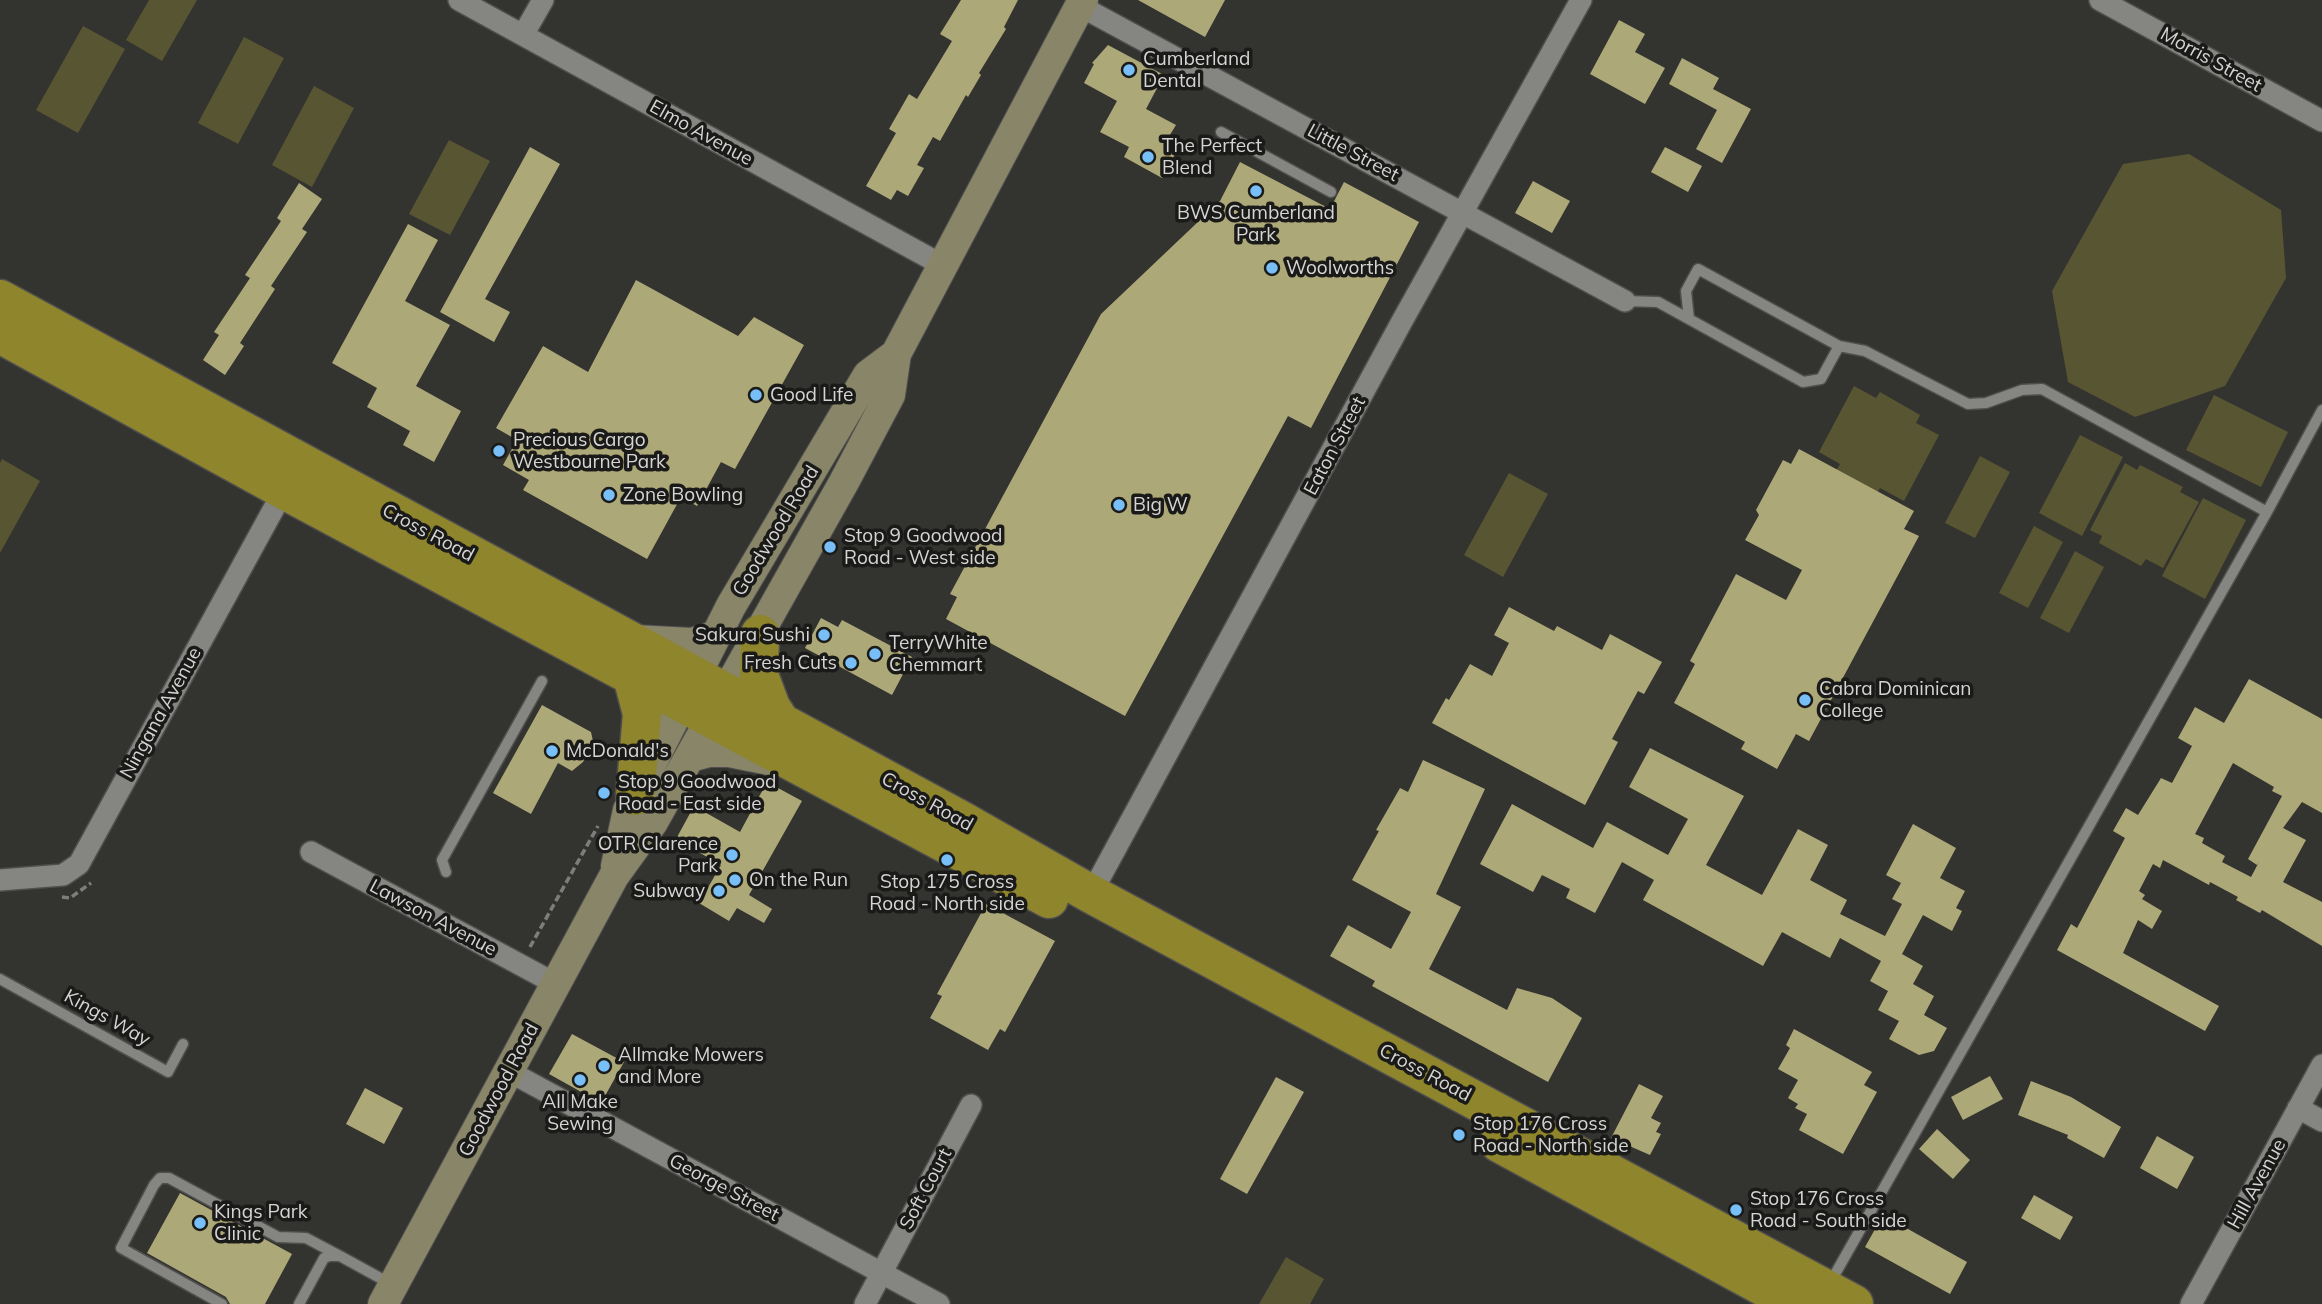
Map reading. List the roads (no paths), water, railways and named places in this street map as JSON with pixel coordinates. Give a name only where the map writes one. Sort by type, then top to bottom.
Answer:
[{"type":"highway","name":"Cross Road","points":[[0,299],[291,476]]},
{"type":"highway","name":"Cross Road","points":[[0,334],[291,476],[704,698],[802,767],[1085,905]]},
{"type":"highway","points":[[760,634],[759,676],[771,707],[782,724]]},
{"type":"highway","points":[[629,658],[642,714],[635,796]]},
{"type":"highway","name":"Cross Road","points":[[704,698],[782,724],[1085,905],[1799,1293]]},
{"type":"main road","name":"Goodwood Road","points":[[614,876],[628,810],[635,796],[704,698],[760,634],[890,395],[896,354],[1082,3]]},
{"type":"main road","name":"Goodwood Road","points":[[388,1295],[614,876],[653,822],[690,757],[716,635],[750,572],[796,500],[868,375],[896,354]]},
{"type":"main road","points":[[629,658],[716,635]]},
{"type":"main road","points":[[690,757],[709,752],[742,753],[802,767]]},
{"type":"street","name":"Elmo Avenue","points":[[459,0],[944,266]]},
{"type":"street","points":[[523,35],[543,0]]},
{"type":"street","name":"Eaton Street","points":[[1085,905],[1462,212],[1581,0]]},
{"type":"street","name":"Morris Street","points":[[2100,0],[2322,121]]},
{"type":"street","name":"Little Street","points":[[1082,3],[1625,301]]},
{"type":"street","name":"Ningana Avenue","points":[[0,880],[63,875],[70,873],[79,864],[291,476]]},
{"type":"street","name":"Lawson Avenue","points":[[311,852],[555,984]]},
{"type":"street","name":"Hill Avenue","points":[[2192,1304],[2322,1065]]},
{"type":"street","name":"George Street","points":[[510,1072],[939,1304]]},
{"type":"street","name":"Soft Court","points":[[865,1304],[971,1105]]},
{"type":"street","points":[[2298,1108],[2322,1121]]},
{"type":"lane","points":[[1221,132],[1331,192]]},
{"type":"lane","points":[[1689,319],[1686,291],[1698,269],[1839,346],[1864,351],[1968,404],[1986,403],[2022,390],[2042,390],[2267,512]]},
{"type":"lane","points":[[1625,301],[1658,302],[1803,382],[1821,379],[1839,346]]},
{"type":"lane","points":[[1799,1293],[2267,512],[2322,410]]},
{"type":"lane","points":[[446,872],[442,860],[542,681]]},
{"type":"lane","name":"Kings Way","points":[[0,979],[168,1072],[183,1044]]},
{"type":"lane","points":[[222,1304],[121,1248],[160,1178],[169,1178],[278,1237],[306,1238],[340,1256],[388,1295]]},
{"type":"lane","points":[[299,1304],[324,1258],[340,1256]]},
{"type":"place","name":"Cumberland Dental","points":[[1129,70]]},
{"type":"place","name":"The Perfect Blend","points":[[1148,157]]},
{"type":"place","name":"BWS Cumberland Park","points":[[1256,191]]},
{"type":"place","name":"Woolworths","points":[[1272,268]]},
{"type":"place","name":"Good Life","points":[[756,395]]},
{"type":"place","name":"Precious Cargo Westbourne Park","points":[[499,451]]},
{"type":"place","name":"Zone Bowling","points":[[609,495]]},
{"type":"place","name":"Big W","points":[[1119,505]]},
{"type":"place","name":"Stop 9 Goodwood Road - West side","points":[[830,547]]},
{"type":"place","name":"Sakura Sushi","points":[[824,635]]},
{"type":"place","name":"TerryWhite Chemmart","points":[[875,654]]},
{"type":"place","name":"Fresh Cuts","points":[[851,663]]},
{"type":"place","name":"Cabra Dominican College","points":[[1805,700]]},
{"type":"place","name":"McDonald's","points":[[552,751]]},
{"type":"place","name":"Stop 9 Goodwood Road - East side","points":[[604,793]]},
{"type":"place","name":"OTR Clarence Park","points":[[732,855]]},
{"type":"place","name":"Stop 175 Cross Road - North side","points":[[947,860]]},
{"type":"place","name":"On the Run","points":[[735,880]]},
{"type":"place","name":"Subway","points":[[719,891]]},
{"type":"place","name":"Allmake Mowers and More","points":[[604,1066]]},
{"type":"place","name":"All Make Sewing","points":[[580,1080]]},
{"type":"place","name":"Stop 176 Cross Road - North side","points":[[1459,1135]]},
{"type":"place","name":"Stop 176 Cross Road - South side","points":[[1736,1210]]},
{"type":"place","name":"Kings Park Clinic","points":[[200,1223]]}]
